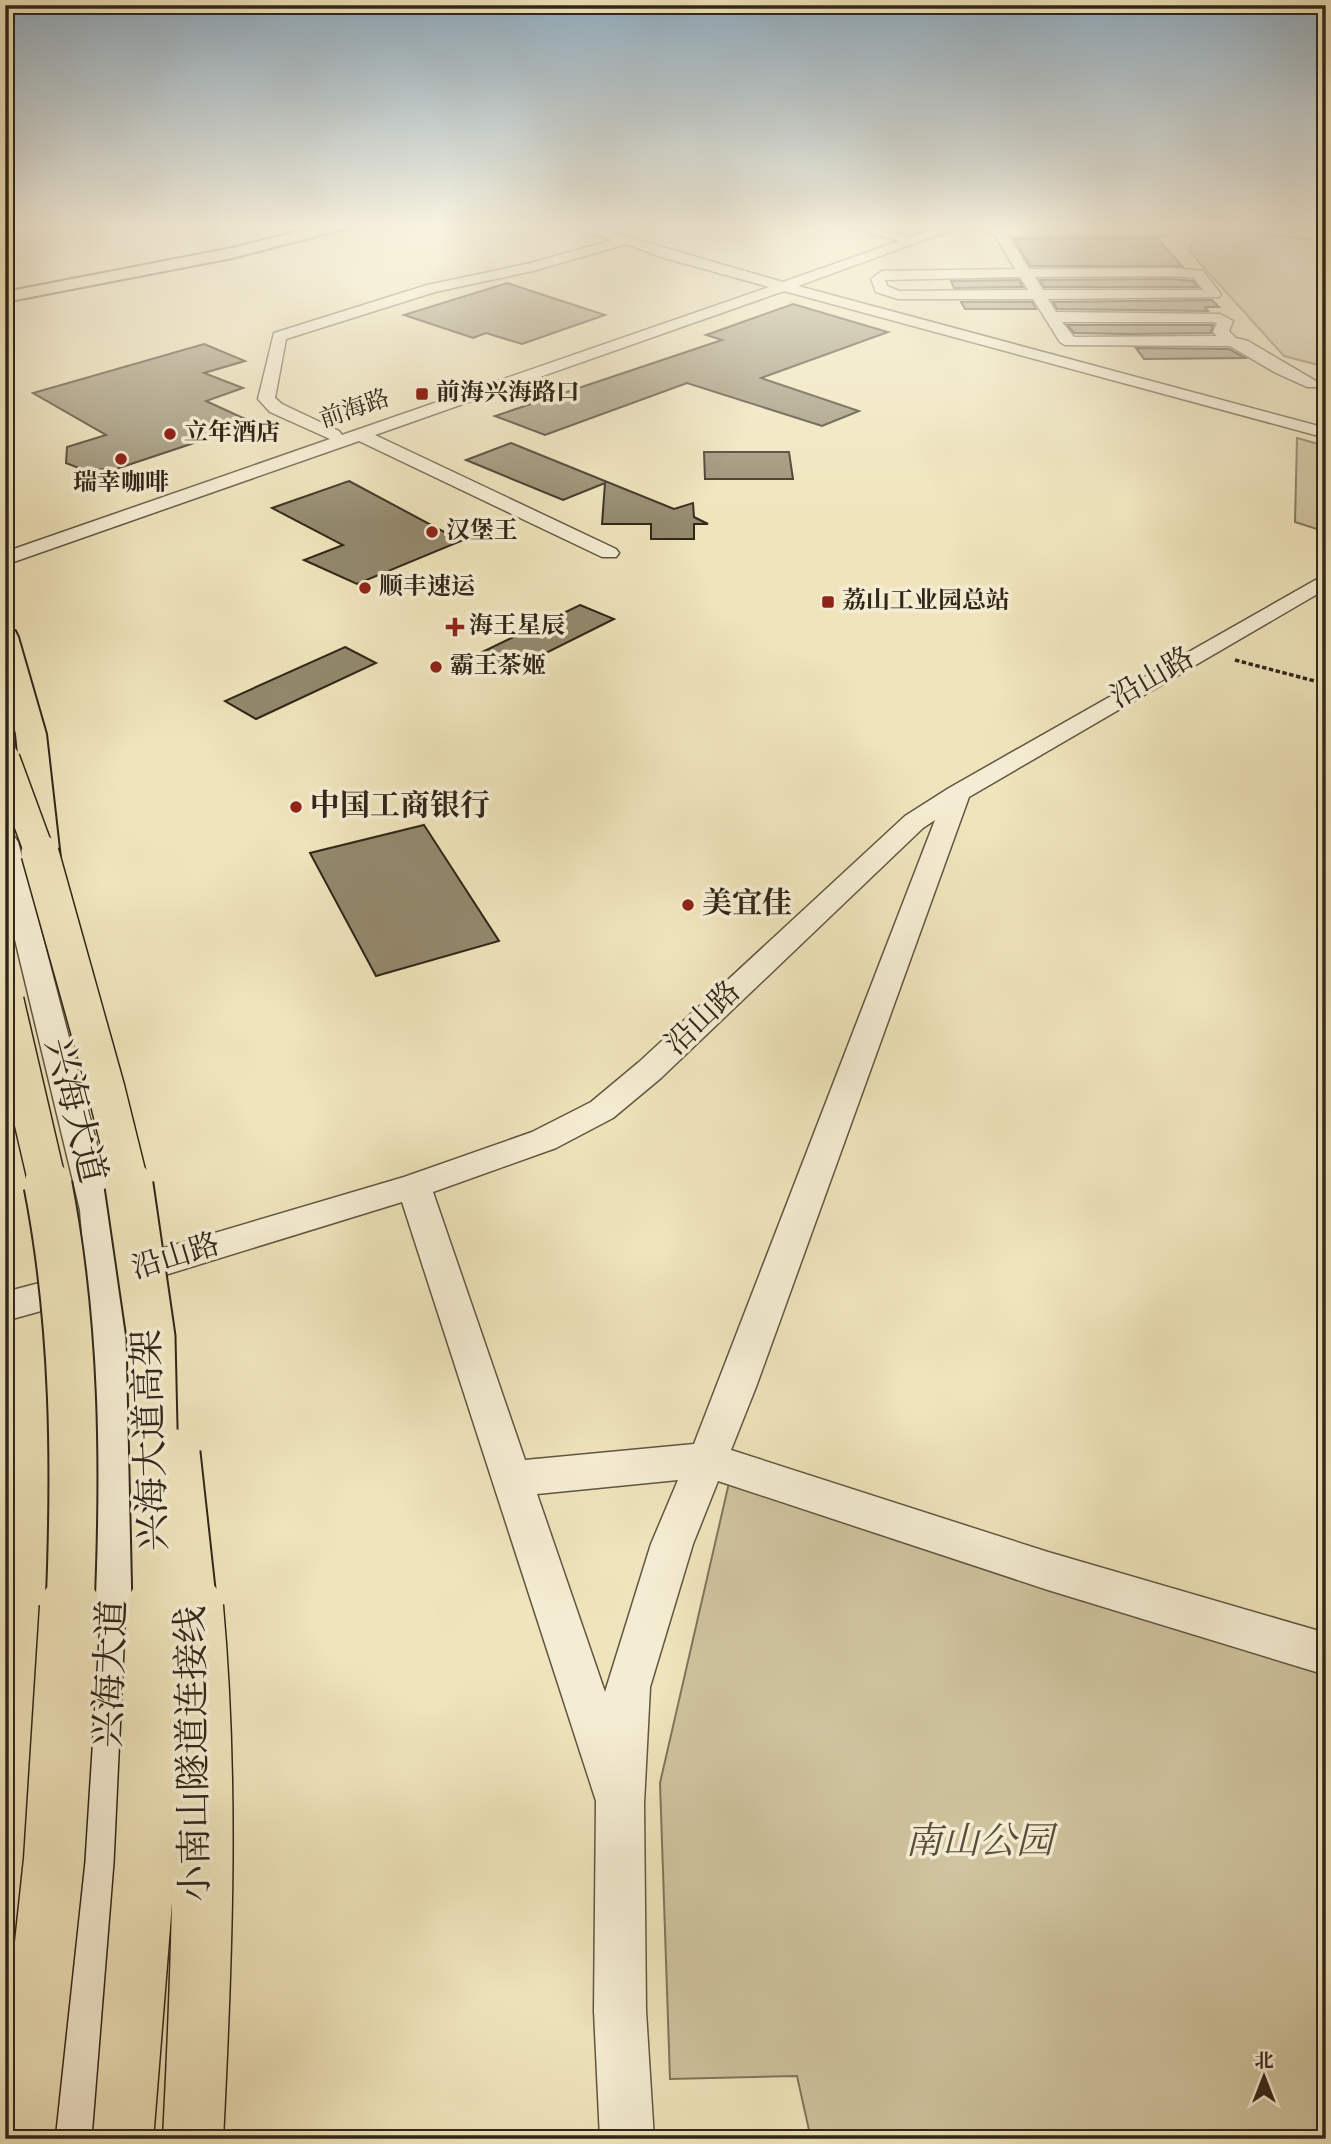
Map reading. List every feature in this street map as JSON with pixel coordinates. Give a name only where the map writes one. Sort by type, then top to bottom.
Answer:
[{"type":"main road","points":[[5,637],[31,734],[45,867]]},
{"type":"main road","name":"兴海大道高架","points":[[5,759],[45,867],[115,1122],[131,1192],[123,1264],[151,1337],[158,1592],[145,1864],[122,2139]]},
{"type":"main road","points":[[5,1001],[36,1119],[53,1210],[65,1304],[72,1391],[74,1509],[60,1788],[24,2139]]},
{"type":"main road","name":"小南山隧道连接线","points":[[123,1264],[185,1509],[195,1625],[200,1748],[200,1899],[193,2139]]},
{"type":"street","points":[[311,325],[279,335],[266,399],[276,408],[333,435]]},
{"type":"street","name":"前海路","points":[[5,549],[658,325]]},
{"type":"street","name":"前海路","points":[[5,559],[665,325]]},
{"type":"street","points":[[927,325],[1326,433]]},
{"type":"street","points":[[1059,325],[1071,342]]},
{"type":"street","points":[[1224,325],[1221,332],[1231,341]]},
{"type":"street","points":[[1043,355],[1071,342],[1231,341],[1242,344],[1282,370],[1313,384]]},
{"type":"street","points":[[360,435],[609,553]]},
{"type":"street","name":"沿山路","points":[[5,1307],[123,1264],[414,1186],[544,1140],[602,1110],[650,1070],[914,822],[958,793],[1326,580]]},
{"type":"street","points":[[627,2139],[620,2011],[620,1804],[628,1687],[672,1544],[742,1374],[958,793]]},
{"type":"street","name":"兴海大道","points":[[5,842],[97,1210],[123,1264],[114,1379],[115,1662],[109,1795],[71,2139]]},
{"type":"street","points":[[414,1186],[620,1804]]},
{"type":"street","points":[[511,1479],[707,1460],[1048,1571],[1326,1654]]},
{"type":"path","points":[[1203,650],[1326,684]]},
{"type":"green space","points":[[1256,325],[1326,325],[1326,367],[1284,356]]},
{"type":"green space","points":[[1297,438],[1326,446],[1326,532],[1295,522]]},
{"type":"green space","name":"南山公园","points":[[734,1461],[1326,1643],[1326,2139],[811,2139],[797,2076],[670,2079],[660,1783]]},
{"type":"building","points":[[434,325],[576,325],[522,344],[486,333],[473,338]]},
{"type":"building","points":[[734,325],[864,325],[888,332],[761,378],[859,411],[822,426],[687,383],[545,435],[495,416],[722,340],[706,335]]},
{"type":"building","points":[[1067,325],[1213,325],[1211,333],[1074,333]]},
{"type":"building","points":[[204,344],[245,361],[204,373],[243,388],[206,401],[254,423],[116,469],[84,470],[66,463],[67,447],[106,435],[33,393]]},
{"type":"building","points":[[1136,348],[1229,349],[1245,358],[1144,359]]},
{"type":"building","points":[[511,443],[674,509],[693,503],[694,517],[708,524],[694,524],[694,539],[651,539],[651,524],[602,524],[605,483],[563,500],[466,460]]},
{"type":"building","points":[[704,452],[789,452],[793,479],[705,479]]},
{"type":"building","points":[[349,481],[461,541],[357,584],[304,560],[343,545],[272,508]]},
{"type":"building","points":[[580,605],[614,619],[512,670],[478,654]]},
{"type":"building","points":[[345,647],[376,663],[256,719],[225,701]]},
{"type":"building","points":[[424,825],[499,941],[376,976],[310,853]]},
{"type":"place","name":"前海兴海路口","points":[[422,394]]},
{"type":"place","name":"立年酒店","points":[[170,434]]},
{"type":"place","name":"瑞幸咖啡","points":[[121,459]]},
{"type":"place","name":"汉堡王","points":[[432,532]]},
{"type":"place","name":"顺丰速运","points":[[365,588]]},
{"type":"place","name":"荔山工业园总站","points":[[828,602]]},
{"type":"place","name":"海王星辰","points":[[455,627]]},
{"type":"place","name":"霸王茶姬","points":[[436,667]]},
{"type":"place","name":"中国工商银行","points":[[296,807]]},
{"type":"place","name":"美宜佳","points":[[688,905]]}]
